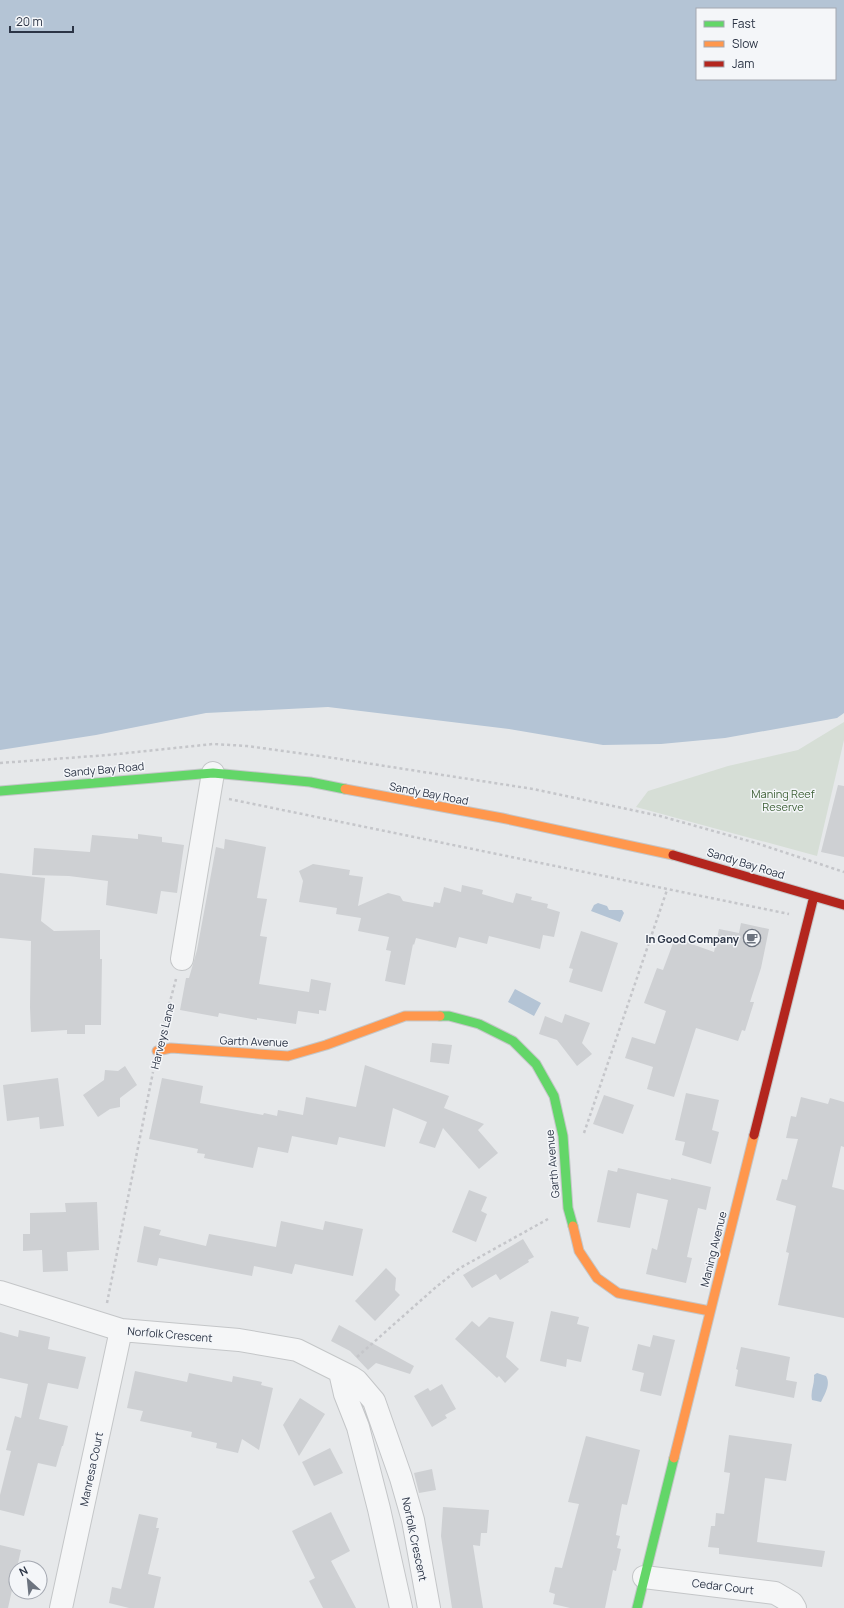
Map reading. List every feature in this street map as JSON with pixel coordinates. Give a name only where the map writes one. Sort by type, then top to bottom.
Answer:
[{"type":"street","name":"Sandy Bay Road","points":[[0,791],[213,773],[310,782],[502,818],[678,856],[844,905]]},
{"type":"street","points":[[182,959],[213,773]]},
{"type":"street","name":"Maning Avenue","points":[[637,1608],[814,896]]},
{"type":"street","name":"Garth Avenue","points":[[157,1051],[171,1048],[288,1056],[326,1045],[405,1016],[449,1016],[479,1024],[513,1041],[536,1064],[554,1096],[563,1136],[568,1208],[579,1251],[597,1278],[618,1293],[710,1311]]},
{"type":"street","name":"Norfolk Crescent","points":[[0,1292],[121,1330],[239,1340],[297,1350],[351,1376],[374,1401],[401,1478],[413,1520],[429,1608]]},
{"type":"street","name":"Manresa Court","points":[[61,1608],[121,1330]]},
{"type":"street","points":[[340,1372],[345,1394],[358,1426],[379,1509],[401,1608]]},
{"type":"street","name":"Cedar Court","points":[[644,1577],[776,1592],[792,1603],[795,1608]]},
{"type":"path","points":[[0,763],[108,755],[213,744],[254,747],[533,789],[652,814],[756,843],[844,872]]},
{"type":"path","points":[[209,795],[792,915]]},
{"type":"path","points":[[585,1133],[667,890]]},
{"type":"path","name":"Harveys Lane","points":[[108,1299],[157,1051],[182,959]]},
{"type":"path","points":[[340,1372],[436,1287],[460,1268],[568,1208]]},
{"type":"green space","name":"Maning Reef Reserve","points":[[844,722],[844,740],[817,856],[636,807],[648,791],[728,766],[798,750]]},
{"type":"water","points":[[0,0],[844,0],[844,713],[837,718],[725,738],[661,744],[603,745],[509,729],[328,707],[206,713],[96,735],[0,750]]},
{"type":"water","points":[[598,903],[607,906],[609,910],[622,910],[624,913],[620,922],[591,911],[594,905]]},
{"type":"water","points":[[515,989],[541,1003],[534,1016],[508,1002]]},
{"type":"water","points":[[817,1373],[826,1376],[828,1382],[827,1389],[821,1402],[812,1400],[814,1375]]},
{"type":"building","points":[[838,785],[844,786],[844,857],[821,852]]},
{"type":"building","points":[[138,834],[162,837],[162,842],[184,845],[177,893],[161,891],[157,914],[106,905],[108,881],[69,876],[32,875],[34,848],[90,852],[92,835],[138,839]]},
{"type":"building","points":[[225,839],[266,847],[257,898],[267,899],[260,936],[267,937],[259,984],[309,992],[311,979],[331,983],[326,1011],[319,1010],[319,1014],[298,1011],[296,1024],[257,1018],[257,1020],[219,1013],[218,1017],[180,1010],[186,978],[189,978],[197,950],[216,847],[224,849]]},
{"type":"building","points":[[313,864],[350,870],[349,875],[363,877],[358,906],[388,893],[400,896],[403,901],[433,907],[434,902],[440,903],[444,887],[461,892],[462,885],[483,890],[482,894],[513,903],[516,893],[532,897],[531,900],[548,904],[547,908],[560,912],[554,937],[543,935],[540,949],[489,936],[487,944],[459,937],[456,948],[416,938],[414,945],[413,944],[405,985],[385,981],[391,951],[386,950],[389,937],[358,931],[361,918],[336,914],[337,908],[299,902],[303,881],[299,871]]},
{"type":"building","points":[[0,873],[45,878],[41,921],[54,931],[100,930],[100,959],[102,959],[101,1025],[85,1025],[85,1034],[67,1034],[67,1030],[31,1032],[31,941],[0,938]]},
{"type":"building","points":[[741,923],[769,929],[761,968],[750,1002],[754,1002],[745,1031],[742,1030],[738,1041],[696,1028],[674,1097],[647,1089],[653,1067],[625,1058],[632,1037],[655,1044],[666,1011],[644,1003],[657,968],[663,970],[675,938],[714,952],[719,929],[739,933]]},
{"type":"building","points":[[581,931],[618,943],[602,992],[569,982],[573,969],[569,968]]},
{"type":"building","points":[[565,1014],[590,1023],[582,1043],[592,1054],[577,1066],[557,1040],[539,1034],[545,1016],[562,1023]]},
{"type":"building","points":[[432,1043],[452,1045],[449,1064],[430,1062]]},
{"type":"building","points":[[365,1065],[449,1096],[444,1108],[484,1124],[478,1130],[498,1153],[479,1169],[443,1128],[435,1148],[419,1143],[427,1122],[393,1108],[385,1147],[339,1137],[337,1145],[292,1136],[288,1153],[258,1147],[253,1168],[204,1158],[205,1154],[197,1153],[198,1149],[149,1139],[162,1078],[203,1086],[200,1103],[263,1115],[264,1113],[277,1116],[278,1110],[303,1115],[306,1097],[356,1107]]},
{"type":"building","points":[[125,1066],[137,1085],[120,1098],[120,1107],[110,1109],[98,1117],[83,1095],[104,1080],[105,1070],[118,1071]]},
{"type":"building","points":[[58,1078],[64,1126],[40,1129],[39,1117],[7,1121],[3,1085]]},
{"type":"building","points":[[686,1093],[719,1100],[712,1130],[719,1132],[711,1164],[682,1155],[685,1142],[675,1140]]},
{"type":"building","points":[[604,1095],[634,1105],[623,1134],[593,1124]]},
{"type":"building","points":[[801,1097],[828,1104],[830,1098],[844,1102],[844,1147],[841,1146],[832,1187],[844,1190],[844,1318],[778,1305],[789,1253],[786,1252],[796,1206],[776,1200],[782,1179],[787,1180],[798,1139],[786,1138],[791,1116],[796,1117]]},
{"type":"building","points":[[618,1168],[711,1187],[706,1210],[698,1208],[687,1257],[692,1258],[686,1283],[646,1274],[652,1248],[657,1250],[668,1200],[637,1193],[630,1228],[597,1222],[608,1170],[617,1172]]},
{"type":"building","points":[[469,1190],[487,1197],[481,1211],[487,1214],[476,1242],[452,1232]]},
{"type":"building","points":[[97,1202],[99,1250],[67,1252],[68,1271],[43,1272],[42,1250],[23,1251],[23,1234],[30,1234],[30,1213],[66,1212],[65,1203]]},
{"type":"building","points":[[281,1221],[323,1230],[325,1221],[363,1229],[353,1276],[295,1264],[292,1274],[254,1266],[252,1276],[159,1258],[157,1266],[137,1262],[144,1226],[161,1230],[159,1235],[206,1246],[209,1234],[276,1247]]},
{"type":"building","points":[[523,1239],[534,1257],[528,1260],[529,1262],[500,1280],[496,1274],[472,1288],[463,1275]]},
{"type":"building","points":[[386,1268],[396,1278],[395,1290],[400,1295],[375,1321],[355,1301]]},
{"type":"building","points":[[551,1311],[579,1317],[577,1324],[589,1327],[581,1362],[567,1359],[566,1367],[540,1361]]},
{"type":"building","points":[[489,1317],[514,1322],[506,1357],[519,1369],[505,1383],[499,1376],[497,1378],[455,1339],[472,1321],[479,1327]]},
{"type":"building","points":[[339,1325],[414,1366],[410,1374],[376,1363],[368,1370],[350,1351],[331,1341]]},
{"type":"building","points":[[19,1330],[50,1337],[48,1349],[86,1357],[78,1389],[48,1383],[39,1419],[68,1426],[56,1467],[38,1463],[24,1516],[0,1510],[0,1495],[11,1451],[6,1450],[15,1416],[21,1418],[28,1384],[0,1378],[0,1332],[18,1337]]},
{"type":"building","points":[[653,1335],[675,1340],[661,1396],[640,1391],[644,1373],[632,1370],[638,1344],[650,1347]]},
{"type":"building","points":[[741,1347],[790,1357],[786,1380],[797,1382],[794,1398],[735,1386],[738,1370],[736,1369]]},
{"type":"building","points":[[135,1371],[187,1382],[189,1373],[232,1382],[233,1376],[262,1382],[261,1385],[273,1388],[259,1450],[242,1439],[238,1453],[216,1448],[217,1443],[191,1437],[192,1432],[140,1421],[143,1411],[127,1408]]},
{"type":"building","points":[[442,1384],[456,1409],[445,1415],[447,1418],[432,1427],[414,1396],[428,1388],[430,1391]]},
{"type":"building","points":[[300,1398],[325,1414],[299,1456],[283,1425]]},
{"type":"building","points":[[729,1435],[792,1444],[786,1481],[765,1478],[757,1542],[825,1551],[822,1567],[719,1554],[719,1548],[708,1547],[711,1526],[715,1526],[716,1513],[724,1514],[730,1473],[724,1472]]},
{"type":"building","points":[[586,1436],[640,1450],[627,1505],[622,1504],[616,1535],[620,1536],[617,1548],[621,1549],[616,1571],[613,1570],[605,1608],[570,1608],[553,1604],[555,1594],[549,1592],[555,1567],[562,1568],[579,1504],[568,1502]]},
{"type":"building","points":[[330,1448],[343,1473],[314,1486],[302,1462]]},
{"type":"building","points":[[432,1469],[436,1490],[419,1493],[414,1473]]},
{"type":"building","points":[[443,1507],[489,1510],[487,1533],[481,1533],[480,1546],[473,1545],[483,1608],[452,1608],[441,1536]]},
{"type":"building","points":[[331,1512],[350,1551],[331,1561],[356,1608],[323,1608],[309,1581],[315,1578],[292,1531]]},
{"type":"building","points":[[139,1514],[158,1518],[156,1528],[159,1528],[148,1574],[161,1577],[154,1608],[129,1608],[109,1603],[112,1587],[121,1589]]},
{"type":"building","points":[[0,1545],[21,1550],[19,1560],[8,1560],[8,1600],[10,1600],[8,1608],[0,1608]]},
{"type":"traffic: fast","points":[[0,791],[213,773],[310,782],[345,789]]},
{"type":"traffic: fast","points":[[440,1016],[449,1016],[479,1024],[513,1041],[536,1064],[554,1096],[563,1136],[568,1208],[573,1226]]},
{"type":"traffic: fast","points":[[637,1608],[674,1458]]},
{"type":"traffic: slow","points":[[345,789],[502,818],[673,855]]},
{"type":"traffic: slow","points":[[157,1051],[171,1048],[288,1056],[326,1045],[405,1016],[440,1016]]},
{"type":"traffic: slow","points":[[674,1458],[754,1135]]},
{"type":"traffic: slow","points":[[573,1226],[579,1251],[597,1278],[618,1293],[710,1311]]},
{"type":"traffic: jam","points":[[673,855],[844,905]]},
{"type":"traffic: jam","points":[[754,1135],[814,896]]},
{"type":"place","name":"In Good Company","points":[[752,938]]}]
